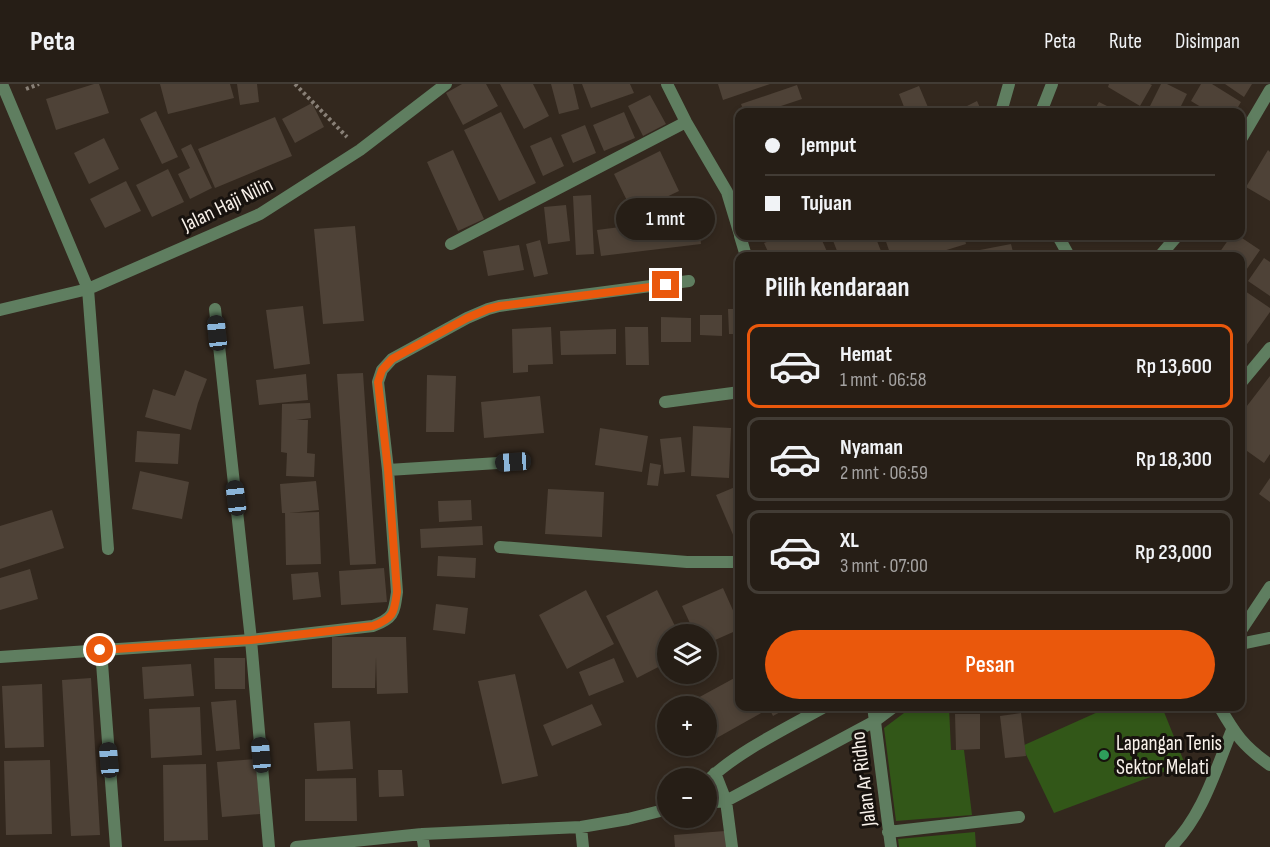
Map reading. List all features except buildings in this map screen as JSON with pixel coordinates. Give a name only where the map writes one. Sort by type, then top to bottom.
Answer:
[{"type":"street","points":[[2,84],[88,289],[108,549]]},
{"type":"street","name":"Jalan Haji Nilin","points":[[0,310],[88,289],[260,214],[360,150],[446,84]]},
{"type":"street","points":[[667,84],[686,122],[727,192],[735,218]]},
{"type":"street","points":[[1002,108],[1009,84]]},
{"type":"street","points":[[1043,108],[1052,84]]},
{"type":"street","points":[[1245,132],[1270,90]]},
{"type":"street","points":[[451,244],[686,122]]},
{"type":"street","points":[[1163,252],[1174,240]]},
{"type":"street","points":[[0,657],[251,640],[373,626],[386,621],[394,610],[397,592],[388,470],[378,382],[382,370],[392,359],[488,309],[689,281]]},
{"type":"street","points":[[215,309],[251,640],[269,847]]},
{"type":"street","points":[[1245,378],[1270,348]]},
{"type":"street","points":[[664,402],[735,393]]},
{"type":"street","points":[[388,470],[513,462]]},
{"type":"street","points":[[500,547],[687,562],[735,562]]},
{"type":"street","points":[[1245,624],[1270,587]]},
{"type":"street","points":[[1245,643],[1270,638]]},
{"type":"street","points":[[100,650],[116,847]]},
{"type":"street","points":[[717,773],[761,742],[817,711]]},
{"type":"street","name":"Jalan Ar Ridho","points":[[874,711],[891,847]]},
{"type":"street","points":[[717,802],[726,801],[778,774],[875,721],[888,711]]},
{"type":"street","points":[[1222,711],[1232,730],[1243,743],[1270,765]]},
{"type":"street","points":[[1171,847],[1188,828],[1204,801],[1232,730]]},
{"type":"street","points":[[717,787],[726,801],[732,847]]},
{"type":"street","points":[[296,847],[423,841],[581,827],[657,812]]},
{"type":"street","points":[[888,832],[1019,817]]},
{"type":"street","points":[[581,827],[583,847]]},
{"type":"path","points":[[295,84],[360,150]]},
{"type":"green space","points":[[907,711],[949,711],[951,750],[964,750],[972,815],[896,821],[884,728]]},
{"type":"green space","name":"Lapangan Tenis Sektor Melati","points":[[1100,711],[1164,711],[1185,764],[1054,813],[1022,746]]},
{"type":"green space","points":[[975,832],[976,847],[899,847],[898,839]]},
{"type":"place","name":"Lapangan Tenis Sektor Melati","points":[[1104,755]]},
{"type":"route","points":[[100,650],[251,640],[373,626],[386,621],[394,610],[397,592],[388,470],[378,382],[382,370],[392,359],[488,309],[666,285]]}]
